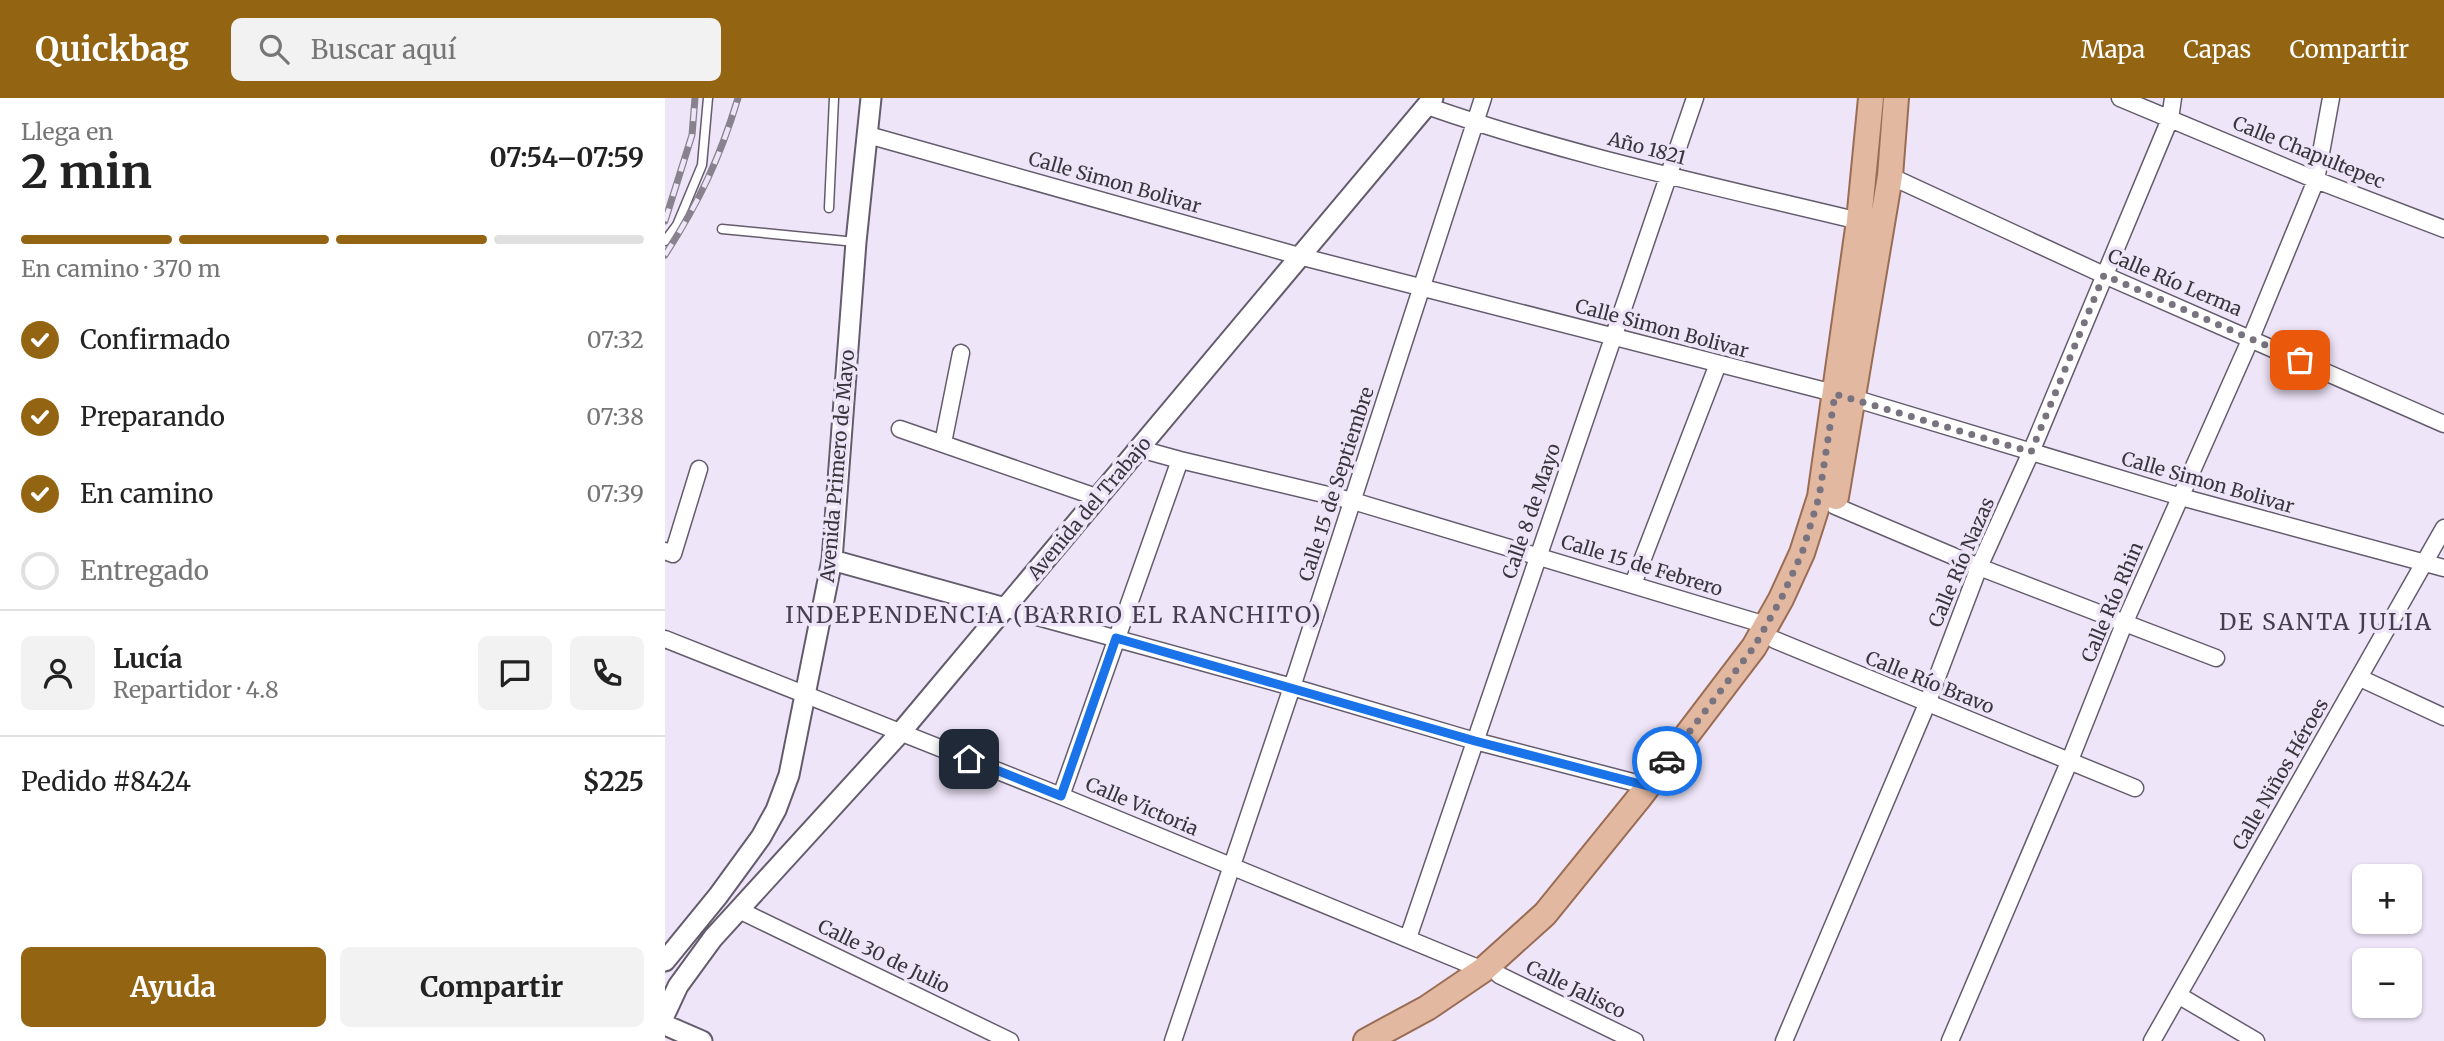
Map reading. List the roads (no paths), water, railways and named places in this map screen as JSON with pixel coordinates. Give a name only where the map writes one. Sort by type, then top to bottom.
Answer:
[{"type":"main road","points":[[1366,1041],[1491,972],[1545,914],[1648,786],[1754,647],[1771,632],[1797,601],[1818,555],[1835,506],[1871,98]]},
{"type":"main road","points":[[1399,1041],[1437,1019],[1563,912],[1649,811],[1766,656],[1771,632],[1802,553],[1819,497],[1844,396],[1890,176],[1896,98]]},
{"type":"street","name":"Avenida Primero de Mayo","points":[[665,961],[761,837],[776,810],[789,775],[832,560],[856,242],[871,98]]},
{"type":"street","name":"Calle 15 de Septiembre","points":[[1173,1041],[1292,687],[1483,98]]},
{"type":"street","name":"Calle 8 de Mayo","points":[[1408,937],[1695,98]]},
{"type":"street","name":"Calle Chapultepec","points":[[2120,98],[2316,180],[2444,229]]},
{"type":"street","name":"Calle Río Nazas","points":[[1784,1041],[1927,704],[1979,567],[2031,452],[2171,119],[2173,98]]},
{"type":"street","name":"Calle Río Rhin","points":[[1950,1041],[2070,760],[2124,624],[2251,338],[2316,180],[2331,98]]},
{"type":"street","name":"Año 1821","points":[[1430,102],[1476,123],[1669,176],[1859,221]]},
{"type":"street","name":"Avenida del Trabajo","points":[[665,1014],[678,986],[693,964],[901,732],[1430,102]]},
{"type":"street","name":"Calle Simon Bolivar","points":[[868,135],[1299,256],[1844,396],[2181,497],[2444,568]]},
{"type":"street","name":"Calle Río Lerma","points":[[1890,176],[2104,275],[2444,424]]},
{"type":"street","points":[[943,443],[961,353]]},
{"type":"street","points":[[1633,584],[1718,364]]},
{"type":"street","points":[[900,429],[1099,498]]},
{"type":"street","name":"Calle 15 de Febrero","points":[[1140,449],[1353,500],[1633,584],[1771,632]]},
{"type":"street","points":[[1061,796],[1180,460]]},
{"type":"street","points":[[665,551],[673,554],[699,469]]},
{"type":"street","points":[[1835,506],[1979,567],[2216,659]]},
{"type":"street","name":"Calle Niños Héroes","points":[[2152,1041],[2444,528]]},
{"type":"street","points":[[832,560],[1292,687],[1475,741],[1648,786]]},
{"type":"street","name":"Calle Río Bravo","points":[[1771,632],[1927,704],[2135,788]]},
{"type":"street","name":"Calle Victoria","points":[[665,639],[1061,796],[1491,972]]},
{"type":"street","points":[[2360,678],[2444,716]]},
{"type":"street","name":"Calle 30 de Julio","points":[[739,910],[1010,1041]]},
{"type":"street","name":"Calle Jalisco","points":[[1491,972],[1635,1041]]},
{"type":"street","points":[[2178,995],[2256,1041]]},
{"type":"street","points":[[665,1025],[702,1041]]},
{"type":"lane","points":[[665,240],[677,225],[702,165],[708,98]]},
{"type":"lane","points":[[828,208],[834,98]]},
{"type":"lane","points":[[722,229],[856,242]]},
{"type":"railway","points":[[665,221],[692,135],[695,98]]},
{"type":"railway","points":[[665,255],[707,179],[738,98]]},
{"type":"district","name":"INDEPENDENCIA (BARRIO EL RANCHITO)","points":[[1054,614]]},
{"type":"district","name":"DE SANTA JULIA","points":[[2326,621]]}]
